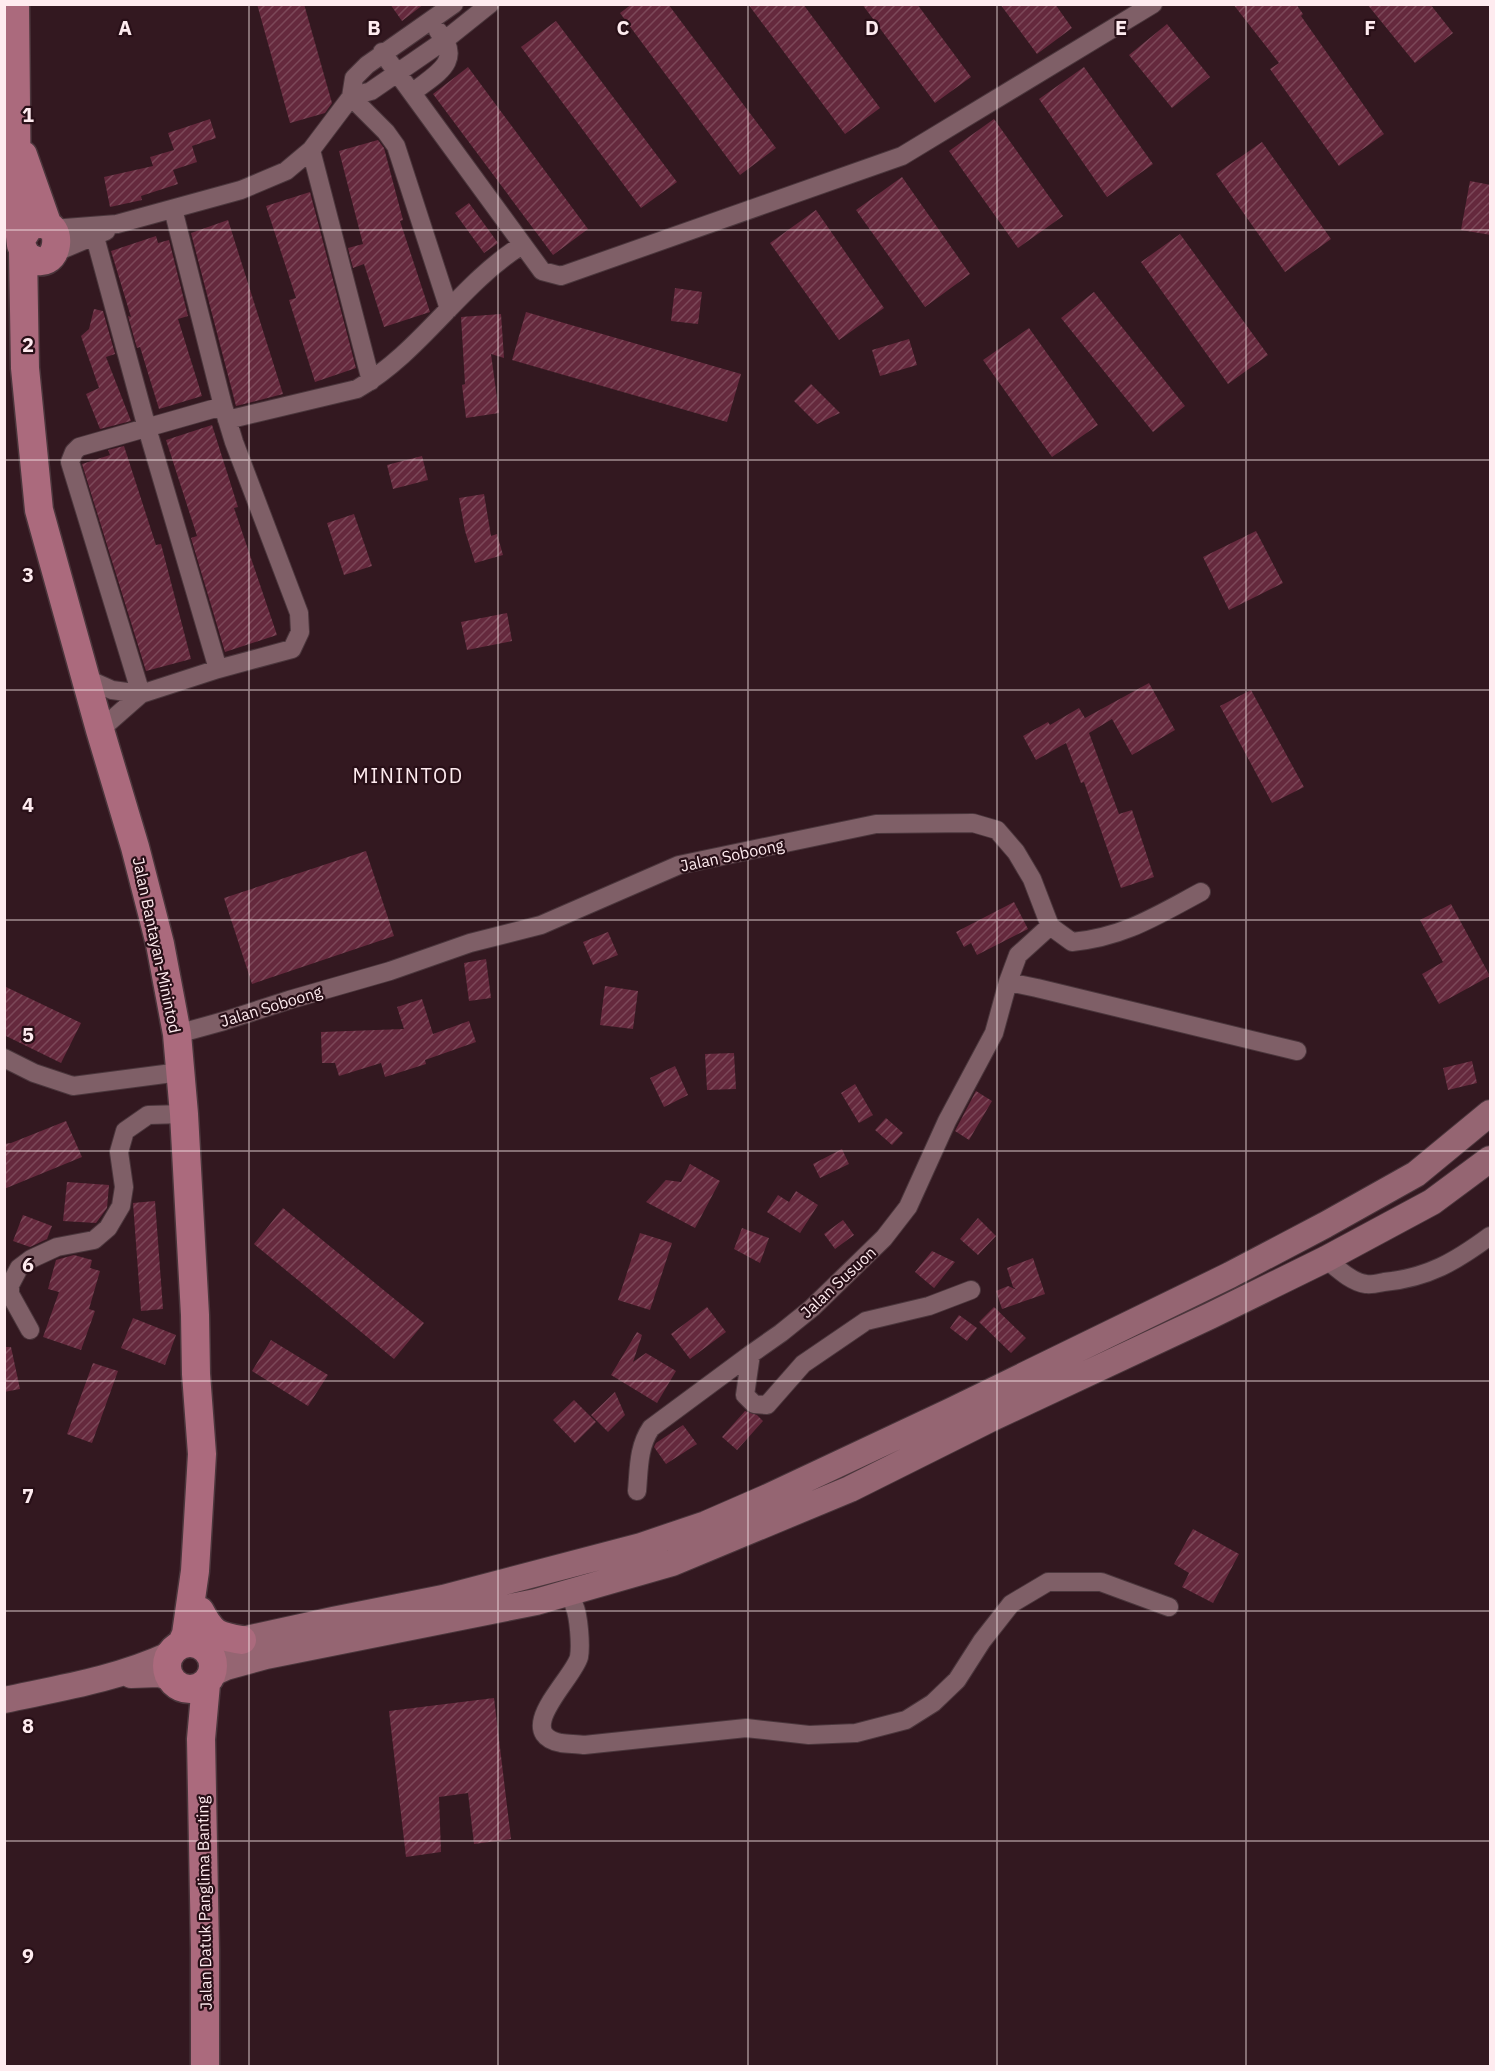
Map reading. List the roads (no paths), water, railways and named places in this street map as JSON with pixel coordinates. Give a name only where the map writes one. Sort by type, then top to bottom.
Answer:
[{"type":"main road","points":[[15,4],[16,136],[41,243]]},
{"type":"main road","name":"Jalan Bantayan-Minintod","points":[[41,243],[25,368],[39,510],[138,858],[160,944],[177,1034],[184,1114],[195,1315],[195,1374],[202,1454],[195,1571],[186,1634],[191,1664]]},
{"type":"main road","points":[[4,1700],[106,1678],[159,1674],[191,1664],[224,1646],[242,1640],[443,1598],[641,1546],[716,1520],[951,1411],[1315,1231],[1416,1174],[1491,1113]]},
{"type":"main road","points":[[191,1664],[226,1667],[266,1656],[536,1602],[672,1563],[850,1489],[990,1419],[1326,1259],[1432,1202],[1491,1159]]},
{"type":"main road","name":"Jalan Bantayan-Minintod","points":[[191,1664],[198,1635],[200,1611],[200,1590],[195,1571]]},
{"type":"main road","points":[[200,1611],[206,1623],[215,1633],[242,1640]]},
{"type":"main road","name":"Jalan Datuk Panglima Banting","points":[[191,1664],[201,1739],[205,2067]]},
{"type":"street","points":[[41,243],[241,190],[286,171],[311,150],[351,97],[354,78],[382,52],[454,4]]},
{"type":"street","points":[[351,97],[370,92],[490,4]]},
{"type":"street","points":[[382,52],[542,271],[561,276],[902,156],[1153,4]]},
{"type":"street","points":[[412,93],[448,63],[449,55],[445,39],[429,21]]},
{"type":"street","points":[[351,97],[386,132],[396,146],[449,309]]},
{"type":"street","points":[[311,150],[371,381]]},
{"type":"street","points":[[100,730],[141,694],[218,669],[292,649],[300,632],[299,613],[225,413],[173,209]]},
{"type":"street","points":[[41,243],[95,237],[117,224]]},
{"type":"street","points":[[95,237],[147,428],[218,669]]},
{"type":"street","points":[[141,694],[70,462],[74,452],[79,447],[147,428],[357,389],[371,381],[449,309],[488,269],[522,245]]},
{"type":"street","points":[[85,678],[112,690],[141,694]]},
{"type":"street","name":"Jalan Soboong","points":[[177,1034],[224,1022],[390,971],[470,943],[541,926],[679,865],[876,824],[973,824],[997,830],[1016,852],[1032,879],[1050,926]]},
{"type":"street","points":[[1050,926],[1072,942],[1094,940],[1131,929],[1201,892]]},
{"type":"street","name":"Jalan Susuon","points":[[637,1491],[641,1448],[644,1437],[651,1428],[781,1333],[820,1300],[884,1238],[908,1207],[947,1121],[994,1033],[1018,955],[1050,926]]},
{"type":"street","points":[[1008,982],[1297,1051]]},
{"type":"street","points":[[4,1058],[34,1073],[72,1086],[180,1072]]},
{"type":"street","points":[[30,1330],[10,1294],[10,1285],[19,1268],[31,1259],[57,1247],[94,1240],[108,1228],[121,1206],[124,1187],[119,1152],[125,1131],[148,1115],[184,1114]]},
{"type":"street","points":[[1326,1259],[1345,1275],[1365,1284],[1391,1281],[1424,1275],[1455,1260],[1491,1236]]},
{"type":"street","points":[[751,1354],[745,1395],[754,1404],[767,1405],[803,1364],[866,1321],[929,1306],[971,1290]]},
{"type":"street","points":[[567,1594],[574,1605],[578,1620],[579,1656],[572,1672],[544,1710],[541,1725],[546,1736],[559,1743],[584,1745],[746,1728],[809,1735],[856,1733],[906,1720],[933,1703],[957,1680],[982,1641],[1011,1604],[1048,1582],[1101,1582],[1169,1607]]},
{"type":"district","name":"MININTOD","points":[[408,776]]}]
